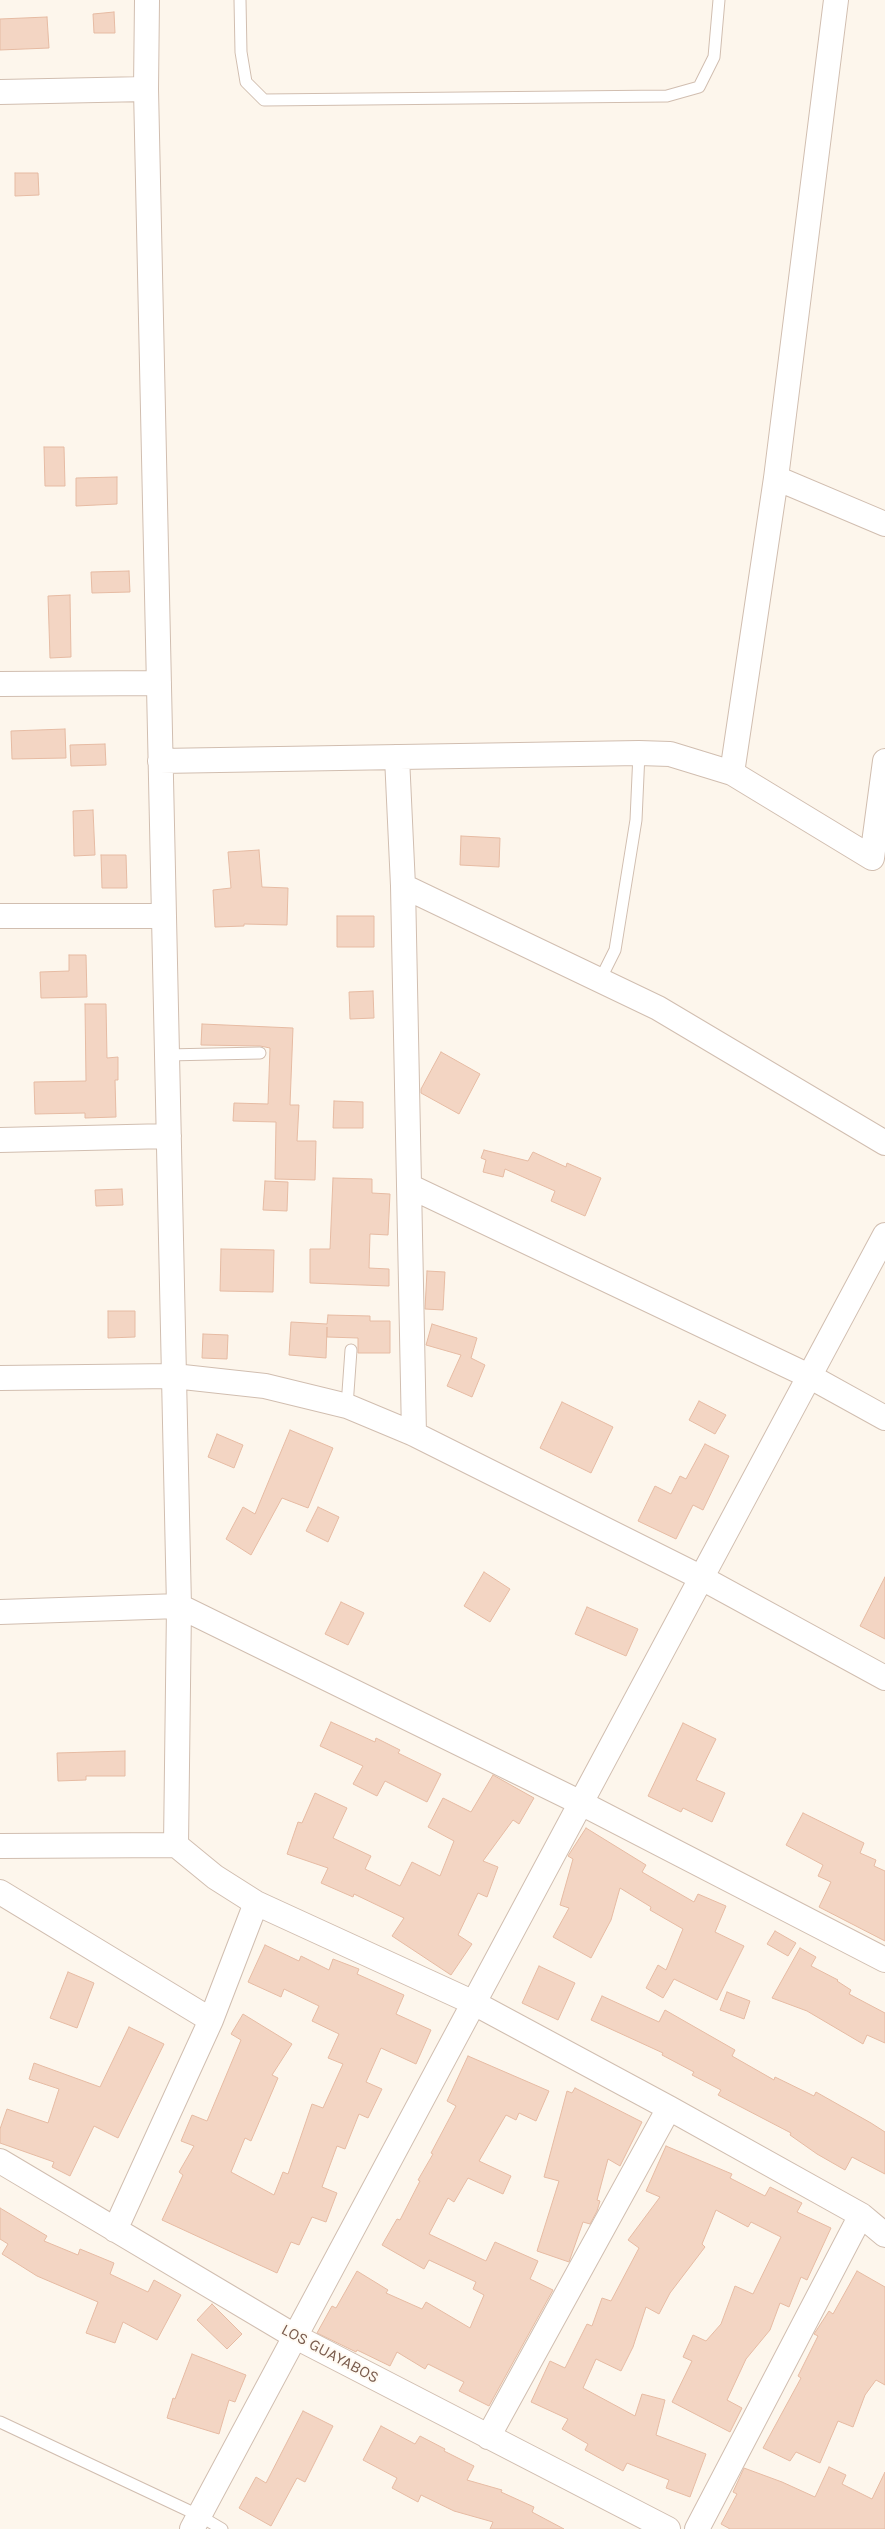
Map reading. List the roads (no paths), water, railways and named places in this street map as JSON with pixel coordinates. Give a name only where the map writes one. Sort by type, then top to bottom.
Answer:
[{"type":"street","points":[[147,0],[146,89],[179,1606],[176,1845]]},
{"type":"street","points":[[732,773],[776,478],[836,0]]},
{"type":"street","points":[[0,92],[146,89]]},
{"type":"street","points":[[776,478],[885,524]]},
{"type":"street","points":[[0,684],[159,683]]},
{"type":"street","points":[[160,761],[640,752],[670,754],[732,773],[879,861],[885,761]]},
{"type":"street","points":[[397,757],[403,886],[414,1434]]},
{"type":"street","points":[[403,886],[658,1008],[885,1143]]},
{"type":"street","points":[[0,916],[164,916]]},
{"type":"street","points":[[0,1140],[168,1136]]},
{"type":"street","points":[[409,1186],[809,1376],[885,1418]]},
{"type":"street","points":[[196,2523],[700,1577],[885,1235]]},
{"type":"street","points":[[0,1378],[174,1376],[265,1386],[347,1406],[414,1434],[700,1577],[885,1678]]},
{"type":"street","points":[[0,1612],[179,1606],[581,1803],[885,1960]]},
{"type":"street","points":[[0,1846],[176,1845],[215,1877],[256,1902],[474,2003],[669,2108],[861,2215],[885,2235]]},
{"type":"street","points":[[0,1892],[211,2020]]},
{"type":"street","points":[[115,2230],[211,2020],[256,1902]]},
{"type":"street","points":[[488,2437],[669,2108]]},
{"type":"street","name":"LOS GUAYABOS","points":[[0,2161],[296,2337],[668,2529]]},
{"type":"street","points":[[697,2529],[861,2215]]},
{"type":"lane","points":[[240,0],[241,52],[246,82],[264,100],[667,96],[699,87],[714,57],[720,0]]},
{"type":"lane","points":[[600,980],[615,950],[636,820],[640,752]]},
{"type":"lane","points":[[167,1055],[260,1053]]},
{"type":"lane","points":[[347,1406],[351,1350]]},
{"type":"lane","points":[[0,2422],[196,2523],[222,2529]]}]
